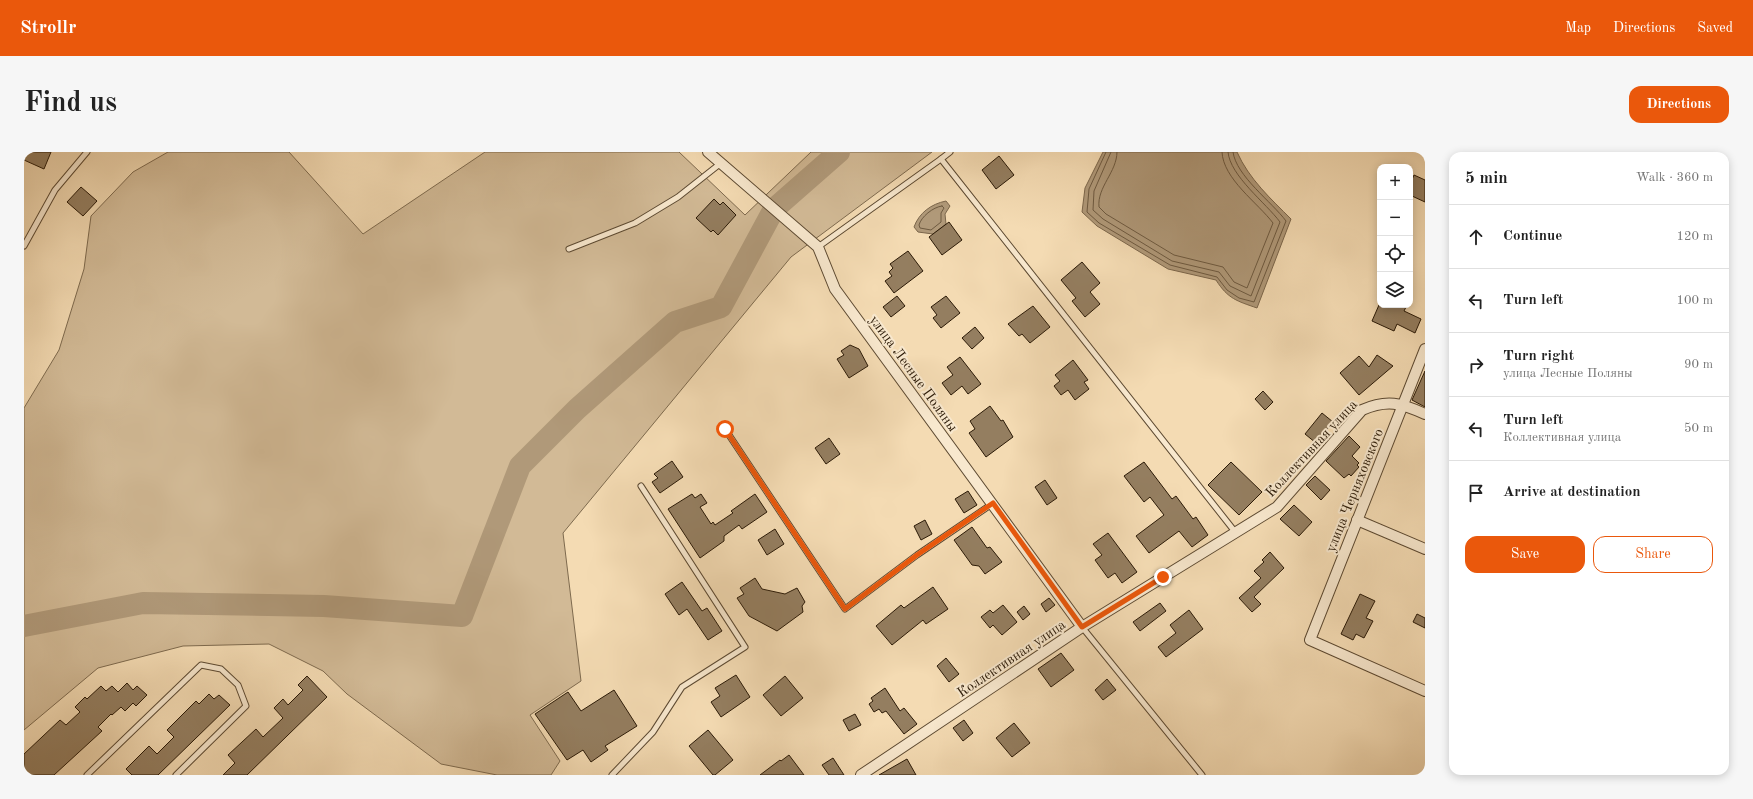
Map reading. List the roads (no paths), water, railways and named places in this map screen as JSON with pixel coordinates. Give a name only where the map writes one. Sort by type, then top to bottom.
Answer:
[{"type":"street","name":"улица Лесные Поляны","points":[[708,152],[818,247],[835,288],[1082,627]]},
{"type":"street","name":"улица Черняховского","points":[[1425,349],[1310,640],[1425,692]]},
{"type":"street","name":"Коллективная улица","points":[[861,775],[1082,627],[1277,507],[1362,410],[1378,403],[1403,404]]},
{"type":"street","points":[[1403,404],[1425,414]]},
{"type":"street","points":[[1357,520],[1425,549]]},
{"type":"lane","points":[[24,246],[55,190],[87,152]]},
{"type":"lane","points":[[818,247],[950,152]]},
{"type":"lane","points":[[941,159],[1236,532]]},
{"type":"lane","points":[[569,249],[635,223],[678,197],[721,164]]},
{"type":"lane","points":[[725,429],[845,609],[917,555],[993,503]]},
{"type":"lane","points":[[612,775],[653,732],[682,687],[745,647],[641,486]]},
{"type":"lane","points":[[1082,627],[1202,775]]},
{"type":"lane","points":[[87,775],[201,665],[221,669],[238,686],[246,706],[176,775]]},
{"type":"water","points":[[1103,152],[1237,152],[1254,180],[1291,219],[1257,308],[1229,295],[1216,280],[1168,269],[1097,226],[1082,212],[1085,188]]},
{"type":"water","points":[[946,201],[950,206],[945,214],[946,224],[933,234],[918,232],[914,227],[922,213],[935,204]]},
{"type":"waterway","points":[[24,626],[143,603],[324,606],[462,616],[520,466],[577,409],[675,322],[721,307],[774,209],[839,152]]}]
